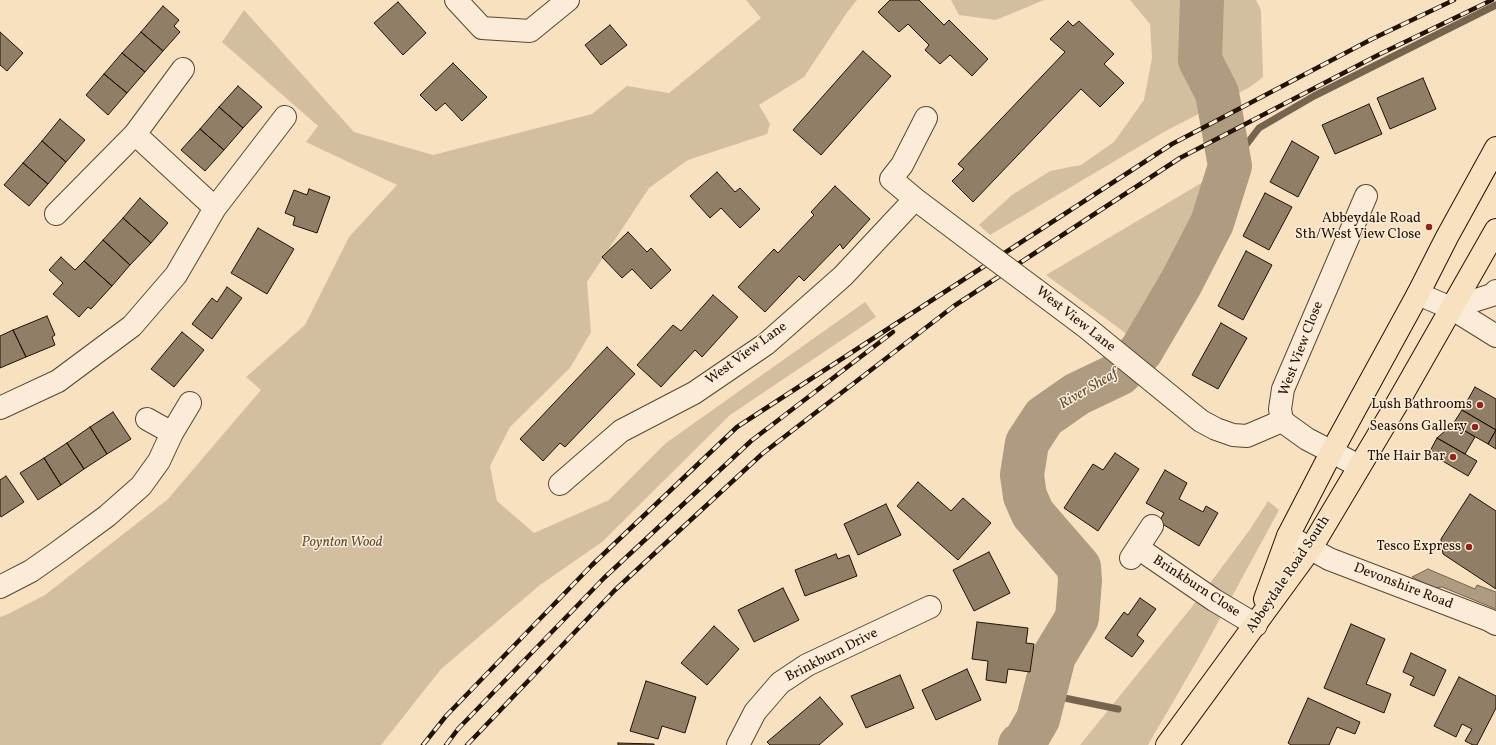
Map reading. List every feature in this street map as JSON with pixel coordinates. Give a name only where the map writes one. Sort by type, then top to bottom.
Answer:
[{"type":"main road","points":[[1256,625],[1288,536],[1331,453],[1496,148]]},
{"type":"main road","name":"Abbeydale Road South","points":[[1167,745],[1311,548],[1398,402],[1496,230]]},
{"type":"street","points":[[456,0],[482,28],[530,30],[568,0]]},
{"type":"street","points":[[56,214],[135,134],[183,69]]},
{"type":"street","points":[[0,408],[58,381],[132,326],[176,275],[215,208],[285,117]]},
{"type":"street","name":"West View Lane","points":[[926,118],[902,165],[891,179],[915,199],[1087,328],[1201,421],[1216,430],[1233,435],[1246,436],[1282,421]]},
{"type":"street","points":[[135,134],[215,208]]},
{"type":"street","name":"West View Close","points":[[1282,421],[1280,409],[1283,389],[1366,196]]},
{"type":"street","name":"West View Lane","points":[[560,484],[621,431],[694,393],[766,344],[843,276],[915,199]]},
{"type":"street","points":[[1451,308],[1492,295],[1496,291]]},
{"type":"street","points":[[1418,294],[1451,308],[1496,336]]},
{"type":"street","points":[[0,587],[31,570],[58,552],[107,516],[141,486],[159,462],[172,433],[190,403]]},
{"type":"street","points":[[147,419],[172,433]]},
{"type":"street","points":[[1282,421],[1307,439],[1331,453],[1359,466]]},
{"type":"street","name":"Brinkburn Close","points":[[1152,526],[1134,553],[1256,625]]},
{"type":"street","name":"Devonshire Road","points":[[1288,536],[1329,559],[1496,624]]},
{"type":"street","name":"Brinkburn Drive","points":[[738,745],[755,712],[780,683],[807,666],[930,607]]},
{"type":"green space","name":"Poynton Wood","points":[[746,0],[857,0],[804,77],[759,105],[770,124],[767,134],[688,160],[649,188],[587,282],[591,332],[570,368],[510,427],[490,466],[497,501],[534,533],[609,500],[666,443],[865,302],[876,317],[730,415],[602,542],[540,585],[441,669],[381,745],[0,745],[0,617],[45,595],[167,500],[261,390],[246,377],[305,325],[349,237],[397,185],[306,142],[318,126],[222,42],[244,10],[354,132],[433,155],[592,114],[627,86],[669,93],[761,18]]},
{"type":"green space","points":[[951,0],[1044,0],[996,20],[959,15]]},
{"type":"green space","points":[[1130,0],[1256,0],[1261,10],[1263,77],[1250,87],[1162,133],[990,235],[979,225],[1012,195],[1050,171],[1081,165],[1114,142],[1144,100],[1152,58],[1150,24]]},
{"type":"green space","points":[[1230,166],[1212,223],[1181,283],[1141,351],[1131,337],[1046,275]]},
{"type":"green space","points":[[1268,501],[1279,510],[1198,659],[1148,745],[1080,745],[1199,598],[1251,528]]},
{"type":"shaded area","points":[[1428,569],[1475,589],[1477,585],[1496,592],[1496,609],[1442,587],[1434,588],[1412,577]]},
{"type":"building","points":[[890,0],[919,0],[944,25],[949,20],[988,59],[972,76],[950,55],[940,64],[925,50],[929,45],[908,24],[899,32],[878,12]]},
{"type":"building","points":[[398,2],[426,33],[403,55],[374,23]]},
{"type":"building","points":[[163,6],[179,20],[174,26],[180,32],[163,51],[141,32]]},
{"type":"building","points":[[1068,21],[1073,26],[1079,21],[1114,54],[1104,64],[1124,83],[1100,107],[1081,89],[973,202],[952,181],[964,169],[958,164],[1065,52],[1050,39]]},
{"type":"building","points":[[610,25],[627,45],[601,65],[585,45]]},
{"type":"building","points":[[0,32],[23,53],[7,71],[0,65]]},
{"type":"building","points":[[141,32],[163,51],[145,72],[122,53]]},
{"type":"building","points":[[863,51],[891,76],[821,155],[793,130]]},
{"type":"building","points":[[122,53],[145,72],[127,93],[104,74]]},
{"type":"building","points":[[453,63],[487,97],[462,121],[445,103],[436,111],[420,95]]},
{"type":"building","points":[[104,74],[127,93],[108,115],[86,95]]},
{"type":"building","points":[[1423,78],[1436,109],[1390,129],[1377,98]]},
{"type":"building","points":[[238,86],[262,107],[243,128],[219,107]]},
{"type":"building","points":[[1369,104],[1382,134],[1335,154],[1322,125]]},
{"type":"building","points":[[219,107],[243,128],[224,150],[200,129]]},
{"type":"building","points":[[60,119],[85,140],[66,162],[42,141]]},
{"type":"building","points":[[200,129],[224,150],[205,171],[181,150]]},
{"type":"building","points":[[42,141],[66,162],[48,184],[23,163]]},
{"type":"building","points":[[1292,141],[1319,157],[1298,197],[1270,182]]},
{"type":"building","points":[[23,163],[48,184],[29,206],[4,185]]},
{"type":"building","points":[[717,172],[735,192],[740,188],[760,209],[740,228],[721,208],[710,218],[690,196]]},
{"type":"building","points":[[835,186],[870,219],[843,249],[840,244],[804,281],[799,276],[765,312],[738,287],[774,249],[778,253],[814,215],[811,212]]},
{"type":"building","points":[[309,189],[330,197],[317,233],[293,225],[295,217],[285,213],[294,190],[307,195]]},
{"type":"building","points":[[1265,193],[1292,207],[1269,250],[1243,236]]},
{"type":"building","points":[[140,198],[168,223],[151,243],[123,218]]},
{"type":"building","points":[[123,218],[151,243],[130,265],[103,240]]},
{"type":"building","points":[[258,228],[294,249],[267,294],[231,273]]},
{"type":"building","points":[[628,232],[647,252],[651,248],[671,270],[651,289],[632,269],[622,278],[602,257]]},
{"type":"building","points":[[103,240],[130,265],[112,286],[84,261]]},
{"type":"building","points":[[1246,251],[1272,265],[1243,320],[1218,306]]},
{"type":"building","points":[[61,257],[75,270],[84,261],[112,286],[91,309],[88,307],[79,317],[53,294],[63,283],[49,270]]},
{"type":"building","points":[[227,287],[242,298],[212,339],[192,324],[212,298],[217,302]]},
{"type":"building","points":[[713,295],[738,317],[702,357],[695,350],[661,387],[637,365],[673,325],[681,331]]},
{"type":"building","points":[[47,316],[55,335],[52,337],[55,345],[26,357],[13,330]]},
{"type":"building","points":[[1221,323],[1247,338],[1218,389],[1192,375]]},
{"type":"building","points":[[13,330],[26,357],[0,368],[0,336]]},
{"type":"building","points":[[182,332],[204,350],[174,387],[151,369]]},
{"type":"building","points":[[607,347],[635,374],[565,447],[560,443],[543,461],[520,439]]},
{"type":"building","name":"Lush Bathrooms","points":[[1475,387],[1496,399],[1496,430],[1462,410]]},
{"type":"building","name":"Seasons Gallery","points":[[1462,410],[1496,430],[1488,444],[1453,424]]},
{"type":"building","points":[[113,412],[131,439],[107,454],[90,427]]},
{"type":"building","points":[[1453,424],[1475,437],[1465,454],[1437,438]]},
{"type":"building","points":[[90,427],[107,454],[84,469],[67,443]]},
{"type":"building","points":[[1496,430],[1496,449],[1488,444]]},
{"type":"building","name":"The Hair Bar","points":[[1437,438],[1477,461],[1468,476],[1429,453]]},
{"type":"building","points":[[67,443],[84,469],[61,485],[44,458]]},
{"type":"building","points":[[1115,453],[1139,469],[1098,531],[1064,508],[1093,464],[1103,470]]},
{"type":"building","points":[[44,458],[61,485],[38,500],[20,473]]},
{"type":"building","points":[[1165,470],[1187,483],[1179,499],[1203,512],[1206,506],[1218,513],[1199,546],[1159,522],[1164,513],[1146,503]]},
{"type":"building","points":[[6,476],[24,502],[1,517],[0,480]]},
{"type":"building","points":[[918,482],[951,511],[963,498],[991,523],[958,560],[897,506]]},
{"type":"building","name":"Tesco Express","points":[[1470,494],[1496,511],[1496,589],[1443,554],[1441,539]]},
{"type":"building","points":[[886,504],[901,535],[858,555],[844,524]]},
{"type":"building","points":[[989,552],[1010,593],[974,611],[953,570]]},
{"type":"building","points":[[836,554],[838,559],[849,555],[857,576],[805,596],[795,570]]},
{"type":"building","points":[[783,588],[799,620],[754,642],[738,610]]},
{"type":"building","points":[[1140,598],[1156,609],[1137,635],[1144,641],[1132,657],[1105,638],[1124,612],[1128,615]]},
{"type":"building","points":[[977,622],[1028,628],[1026,643],[1034,644],[1030,672],[1008,669],[1006,683],[986,680],[988,661],[972,659]]},
{"type":"building","points":[[1351,624],[1385,639],[1366,684],[1391,694],[1384,713],[1324,688]]},
{"type":"building","points":[[714,626],[739,649],[707,685],[681,663]]},
{"type":"building","points":[[1411,653],[1446,670],[1434,696],[1410,685],[1414,677],[1403,672]]},
{"type":"building","points":[[967,669],[981,700],[936,720],[922,690]]},
{"type":"building","points":[[900,675],[914,708],[866,728],[851,696]]},
{"type":"building","points":[[1459,677],[1496,696],[1496,708],[1477,745],[1473,745],[1465,741],[1472,729],[1462,724],[1456,737],[1434,726]]},
{"type":"building","points":[[646,681],[696,697],[685,733],[662,726],[658,739],[630,731]]},
{"type":"building","points":[[820,697],[843,724],[819,745],[770,745],[767,742]]},
{"type":"building","points":[[1308,698],[1360,722],[1355,734],[1337,727],[1329,745],[1291,745],[1288,743]]},
{"type":"building","points":[[618,743],[654,744],[654,745],[618,745]]},
{"type":"waterway","name":"River Sheaf","points":[[1020,745],[1024,743],[1038,719],[1054,656],[1077,618],[1080,581],[1079,567],[1033,514],[1025,496],[1022,475],[1027,443],[1044,417],[1077,394],[1119,374],[1141,351],[1181,283],[1212,223],[1230,166],[1217,93],[1200,60],[1202,0]]},
{"type":"waterway","points":[[1230,166],[1259,128],[1314,96],[1496,5]]},
{"type":"waterway","points":[[1045,694],[1118,709]]},
{"type":"railway","points":[[423,745],[446,716],[592,565],[737,427],[1172,144],[1372,39],[1454,0]]},
{"type":"railway","points":[[467,745],[615,590],[762,454],[954,306],[1180,158],[1380,54],[1492,0]]},
{"type":"railway","points":[[446,745],[458,729],[604,578],[751,441],[893,332]]},
{"type":"place","name":"Abbeydale Road Sth/West View Close","points":[[1429,227]]},
{"type":"place","name":"Lush Bathrooms","points":[[1480,405]]},
{"type":"place","name":"Seasons Gallery","points":[[1475,427]]},
{"type":"place","name":"The Hair Bar","points":[[1453,457]]},
{"type":"place","name":"Tesco Express","points":[[1469,547]]}]
